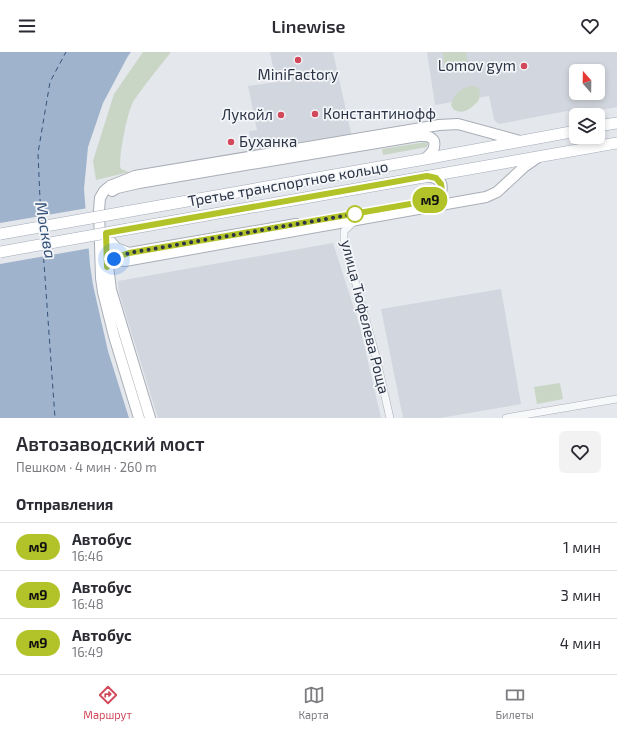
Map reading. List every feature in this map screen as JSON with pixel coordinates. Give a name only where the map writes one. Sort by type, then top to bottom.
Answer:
[{"type":"main road","points":[[605,125],[617,123]]},
{"type":"main road","points":[[139,418],[114,336],[101,278],[100,198],[104,191],[110,186],[124,179],[135,176],[425,127],[453,124],[520,141]]},
{"type":"main road","name":"Третье транспортное кольцо","points":[[0,234],[425,160],[569,131]]},
{"type":"main road","points":[[101,278],[111,256],[106,236],[104,209],[105,199],[117,188],[418,136],[427,136],[434,141],[434,149],[425,160]]},
{"type":"main road","name":"Третье транспортное кольцо","points":[[0,252],[617,143]]},
{"type":"main road","points":[[100,245],[111,256],[127,257],[356,221],[486,197],[497,192],[524,167],[537,158]]},
{"type":"main road","points":[[110,285],[116,270],[127,257],[433,200],[441,194],[441,184],[436,178],[427,176]]},
{"type":"main road","points":[[106,236],[116,248],[127,257]]},
{"type":"main road","points":[[107,267],[110,285],[150,418]]},
{"type":"street","name":"улица Тюфелева Роща","points":[[356,221],[344,231],[344,241],[375,353],[390,418]]},
{"type":"street","points":[[506,418],[617,399]]},
{"type":"shaded area","points":[[270,52],[333,52],[352,137],[253,154],[249,131],[257,130],[248,86],[276,82]]},
{"type":"shaded area","points":[[427,52],[617,52],[617,107],[605,109],[569,108],[569,112],[499,124],[494,119],[489,96],[435,105]]},
{"type":"shaded area","points":[[333,243],[360,327],[381,418],[158,418],[119,293],[118,281]]},
{"type":"shaded area","points":[[501,289],[521,404],[440,418],[403,418],[381,309]]},
{"type":"green space","points":[[143,52],[171,52],[133,102],[128,115],[120,164],[121,169],[129,172],[96,180],[93,161],[114,94]]},
{"type":"green space","points":[[443,52],[466,52],[466,66],[457,72],[447,68],[444,62]]},
{"type":"green space","points":[[473,86],[480,90],[479,100],[467,110],[460,112],[453,109],[451,105],[456,94],[465,88]]},
{"type":"green space","points":[[426,142],[428,144],[427,147],[383,155],[382,149]]},
{"type":"green space","points":[[560,383],[563,399],[537,404],[534,387]]},
{"type":"water","name":"Москва","points":[[0,52],[131,52],[103,103],[88,147],[84,189],[93,285],[108,351],[129,418],[0,418]]},
{"type":"pier","points":[[88,208],[91,248],[0,264],[0,223]]},
{"type":"ferry route","points":[[41,222],[38,153],[50,82],[66,52]]},
{"type":"ferry route","points":[[42,231],[42,240]]},
{"type":"ferry route","points":[[43,249],[55,418]]},
{"type":"bus line","name":"м9","points":[[427,176],[436,178],[441,184],[442,188],[441,194],[433,200],[129,253],[117,257],[107,267],[106,233],[427,176]]},
{"type":"place","name":"MiniFactory","points":[[298,60]]},
{"type":"place","name":"Lomov gym","points":[[524,66]]},
{"type":"place","name":"Константинофф","points":[[315,114]]},
{"type":"place","name":"Лукойл","points":[[281,115]]},
{"type":"place","name":"Буханка","points":[[231,142]]},
{"type":"route","points":[[114,259],[129,253],[355,214]]}]
